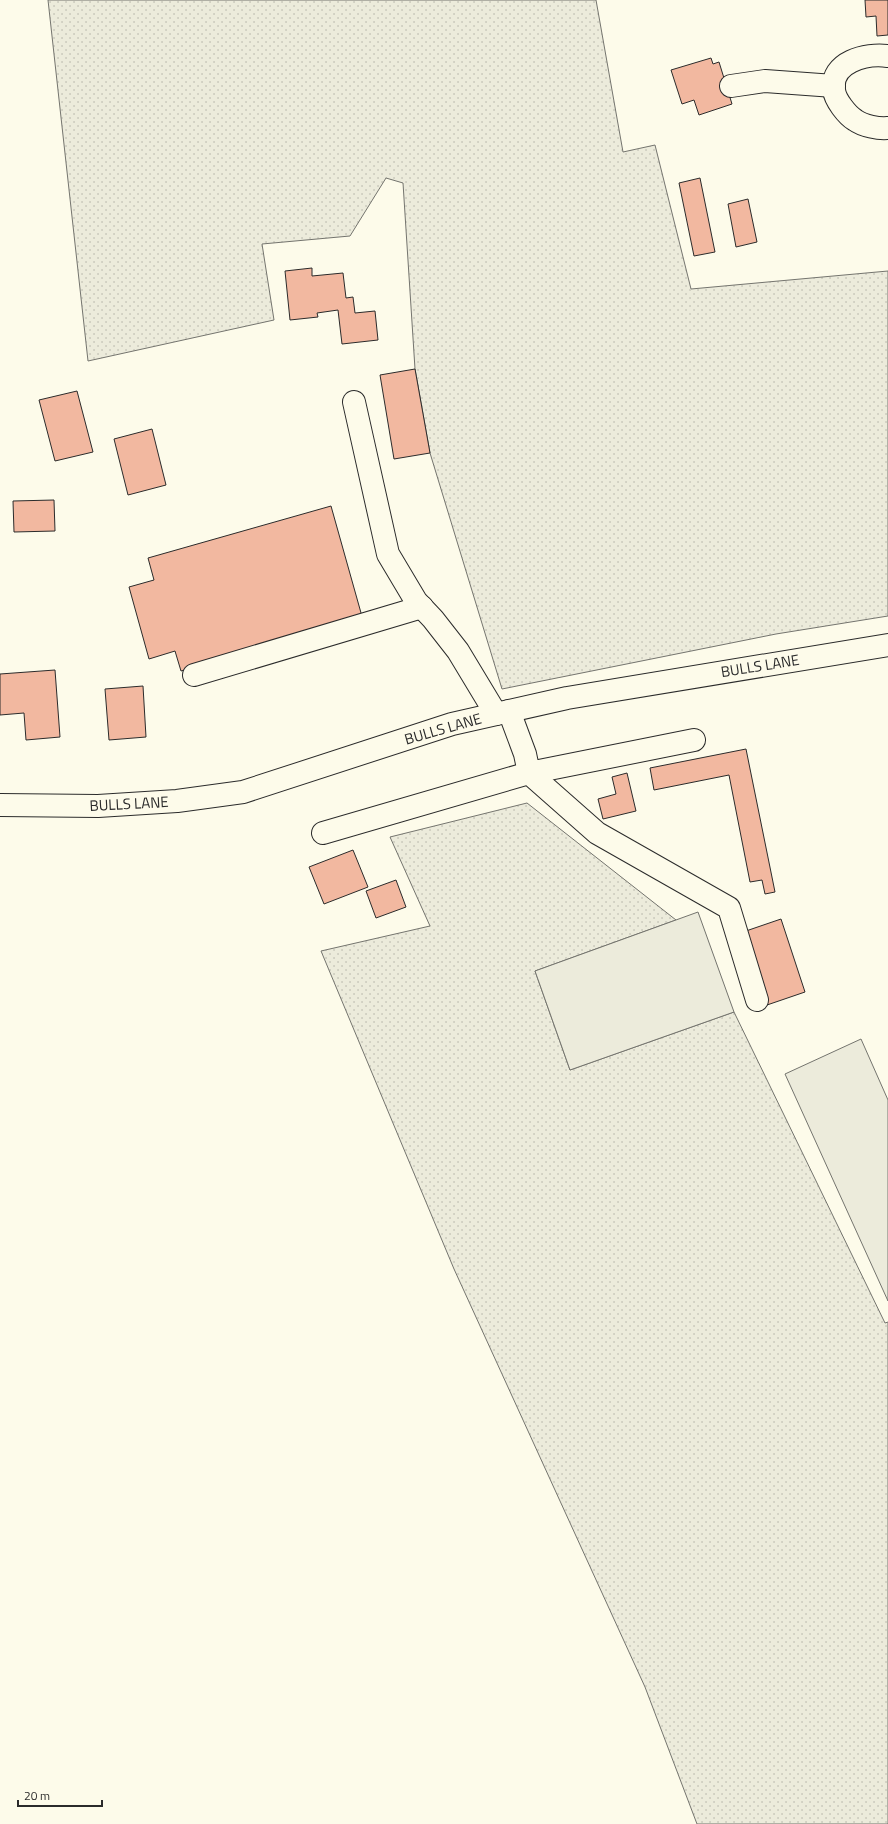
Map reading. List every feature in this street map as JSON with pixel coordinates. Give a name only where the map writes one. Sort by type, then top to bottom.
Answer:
[{"type":"street","points":[[888,56],[871,55],[857,58],[844,65],[836,77],[834,86],[838,100],[856,121],[882,129],[888,128]]},
{"type":"street","points":[[732,86],[765,81],[834,86]]},
{"type":"street","points":[[354,402],[388,554],[416,601],[458,651],[502,712],[525,754],[529,773],[597,832],[729,908],[757,1000]]},
{"type":"street","points":[[194,675],[422,607]]},
{"type":"street","name":"BULLS LANE","points":[[0,805],[98,806],[177,801],[243,792],[452,724],[502,712],[566,698],[888,645]]},
{"type":"street","points":[[323,833],[529,773],[694,740]]},
{"type":"shaded area","points":[[48,0],[596,0],[623,152],[655,145],[691,289],[888,271],[888,616],[776,634],[502,689],[430,453],[415,369],[403,183],[386,178],[350,236],[262,244],[274,320],[88,361]]},
{"type":"shaded area","points":[[527,803],[676,920],[535,971],[570,1070],[734,1012],[885,1323],[888,1322],[888,1824],[697,1824],[645,1687],[454,1269],[321,951],[430,926],[390,837]]},
{"type":"shaded area","points":[[698,912],[734,1012],[570,1070],[535,971]]},
{"type":"shaded area","points":[[861,1039],[888,1100],[888,1301],[785,1074]]},
{"type":"building","points":[[865,0],[888,0],[888,35],[877,36],[876,16],[866,17]]},
{"type":"building","points":[[711,58],[713,64],[719,62],[732,104],[699,115],[694,100],[682,104],[671,70]]},
{"type":"building","points":[[700,178],[715,252],[694,256],[679,183]]},
{"type":"building","points":[[748,199],[757,242],[736,247],[728,204]]},
{"type":"building","points":[[312,268],[312,276],[343,273],[346,298],[353,297],[355,313],[375,311],[378,340],[342,344],[338,310],[317,313],[318,317],[290,320],[285,271]]},
{"type":"building","points":[[415,369],[430,453],[394,459],[380,375]]},
{"type":"building","points":[[77,391],[93,452],[55,461],[39,400]]},
{"type":"building","points":[[152,429],[166,485],[128,495],[114,439]]},
{"type":"building","points":[[54,500],[55,531],[14,532],[13,501]]},
{"type":"building","points":[[331,506],[363,620],[181,671],[175,651],[149,659],[129,587],[154,580],[148,558]]},
{"type":"building","points":[[55,670],[60,737],[26,740],[24,713],[0,715],[0,674]]},
{"type":"building","points":[[143,686],[146,737],[109,740],[105,689]]},
{"type":"building","points":[[746,749],[775,892],[765,894],[762,880],[750,882],[729,775],[654,790],[650,768]]},
{"type":"building","points":[[627,773],[636,811],[603,819],[598,799],[616,794],[612,777]]},
{"type":"building","points":[[353,850],[368,887],[324,904],[309,867]]},
{"type":"building","points":[[396,880],[406,907],[376,918],[366,891]]},
{"type":"building","points":[[781,919],[805,992],[767,1005],[743,932]]}]
